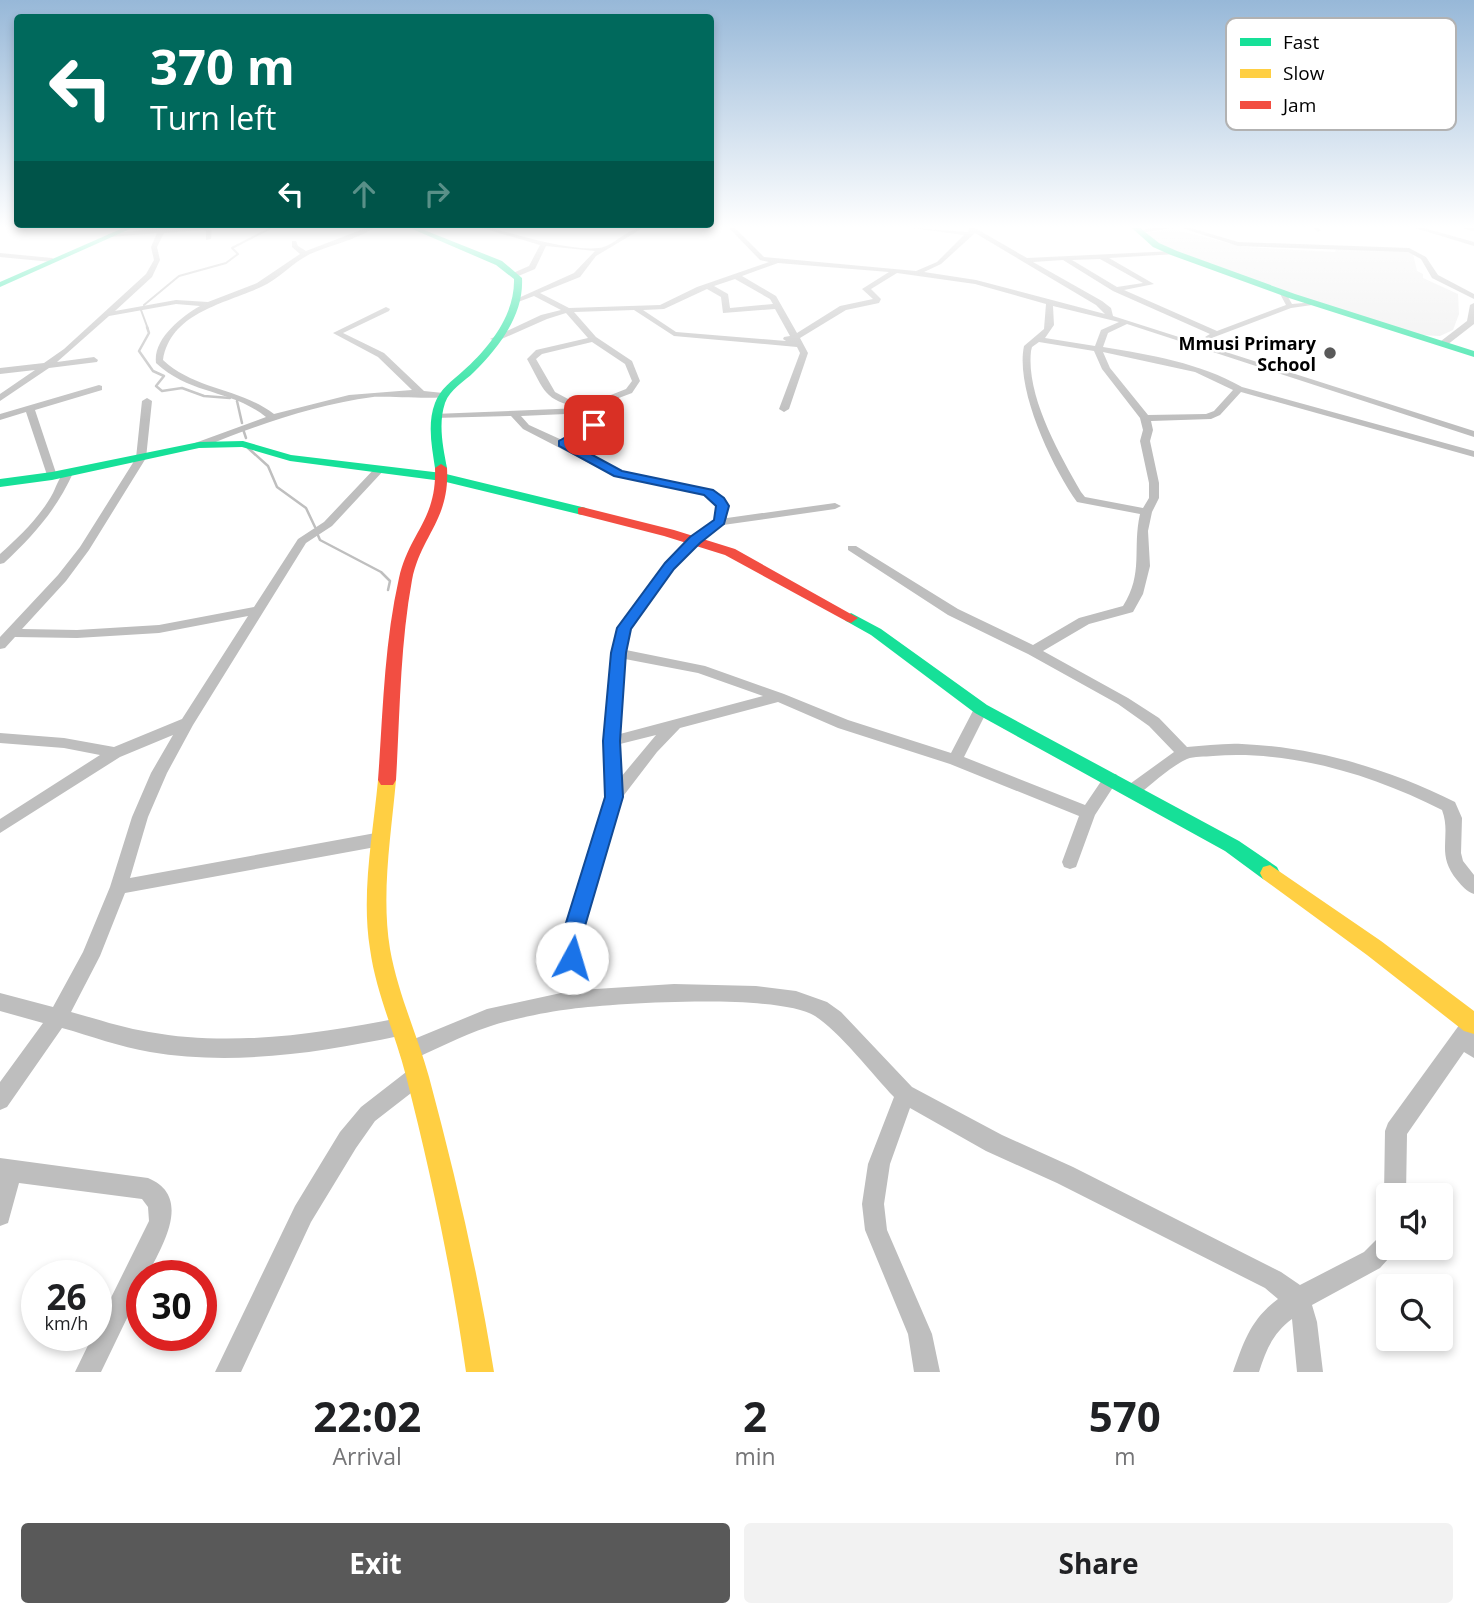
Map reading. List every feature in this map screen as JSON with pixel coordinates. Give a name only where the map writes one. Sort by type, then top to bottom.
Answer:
[{"type":"street","points":[[0,398],[51,364],[130,292]]},
{"type":"street","points":[[240,292],[197,310],[169,337],[159,360],[190,383],[243,397],[263,408],[272,417]]},
{"type":"street","points":[[474,1367],[467,1282],[417,1076],[399,1027],[379,946],[376,903],[402,600],[410,562],[437,515],[443,491],[437,416],[443,396],[474,366],[494,339],[518,300],[519,292]]},
{"type":"street","points":[[518,300],[540,292]]},
{"type":"street","points":[[494,339],[544,317],[568,310],[638,310],[665,305],[694,292]]},
{"type":"street","points":[[718,292],[725,296],[726,311],[779,306]]},
{"type":"street","points":[[767,292],[779,306],[804,353],[784,409]]},
{"type":"street","points":[[638,310],[674,334],[776,342],[798,341],[843,308],[876,301],[869,292]]},
{"type":"street","points":[[1011,292],[1126,321],[1474,433]]},
{"type":"street","points":[[1079,292],[1108,310],[1109,316]]},
{"type":"street","points":[[1123,292],[1217,334]]},
{"type":"street","points":[[1281,292],[1474,354]]},
{"type":"street","points":[[1281,292],[1289,300],[1290,306]]},
{"type":"street","points":[[437,416],[552,413],[590,408],[629,391],[636,381],[629,363],[593,339],[568,310],[536,294]]},
{"type":"street","points":[[109,314],[176,302],[209,304]]},
{"type":"street","points":[[1050,303],[1050,326],[1028,346],[1028,386],[1075,495],[1088,503],[1146,512]]},
{"type":"street","points":[[1195,343],[1290,306],[1315,303]]},
{"type":"street","points":[[1444,343],[1471,322],[1474,305]]},
{"type":"street","points":[[386,309],[337,333],[381,355],[409,384],[421,392]]},
{"type":"street","points":[[1032,651],[1084,621],[1128,609],[1137,594],[1144,566],[1142,531],[1146,512],[1154,498],[1145,441],[1147,430],[1145,418],[1106,369],[1098,351],[1104,332],[1126,321]]},
{"type":"street","points":[[590,408],[567,402],[551,394],[531,359],[539,352],[593,339]]},
{"type":"street","points":[[1037,339],[1167,363],[1228,381],[1239,389],[1448,449],[1474,454]]},
{"type":"street","points":[[0,371],[94,360]]},
{"type":"street","points":[[0,417],[99,388]]},
{"type":"street","points":[[1145,418],[1208,417],[1217,413],[1239,389]]},
{"type":"street","points":[[0,482],[60,474],[199,445],[272,417],[354,397],[421,392],[443,396]]},
{"type":"street","points":[[0,645],[62,578],[85,548],[141,458],[147,401]]},
{"type":"street","points":[[0,560],[46,516],[56,501],[60,474],[29,407]]},
{"type":"street","points":[[563,444],[594,425],[595,420],[590,408]]},
{"type":"street","points":[[513,412],[526,427],[618,474],[708,492],[723,506],[720,522]]},
{"type":"street","points":[[199,445],[243,444],[290,458],[442,477],[695,540],[756,565],[876,632],[981,709],[1221,839],[1374,948],[1470,1033],[1396,1131],[1395,1183]]},
{"type":"street","points":[[0,1100],[59,1016],[91,956],[119,887],[140,817],[159,773],[187,723],[302,541],[328,524],[380,469]]},
{"type":"street","points":[[570,1000],[575,926],[614,797],[611,741],[619,653],[624,628],[670,566],[695,540],[720,522],[835,506]]},
{"type":"street","points":[[852,548],[953,612],[1123,701],[1154,722],[1184,753]]},
{"type":"street","points":[[13,633],[77,634],[159,629],[260,610]]},
{"type":"street","points":[[619,653],[701,669],[843,724],[955,760],[1088,813]]},
{"type":"street","points":[[611,741],[779,697]]},
{"type":"street","points":[[955,760],[981,709]]},
{"type":"street","points":[[0,827],[115,753],[187,723]]},
{"type":"street","points":[[614,797],[652,748],[676,724]]},
{"type":"street","points":[[0,738],[64,743],[115,753]]},
{"type":"street","points":[[1133,790],[1184,753],[1238,749],[1328,761],[1440,800],[1452,813],[1455,828],[1450,848],[1455,866],[1474,887]]},
{"type":"street","points":[[1070,862],[1088,813],[1111,778]]},
{"type":"street","points":[[119,887],[382,839]]},
{"type":"street","points":[[409,1051],[487,1018],[570,1000],[674,993],[756,995],[796,1000],[820,1008],[834,1019],[905,1094],[994,1143],[1220,1251],[1273,1280],[1297,1299],[1305,1322],[1310,1372]]},
{"type":"street","points":[[0,1002],[149,1042],[216,1049],[330,1041],[399,1027]]},
{"type":"street","points":[[228,1372],[303,1214],[348,1140],[368,1114],[417,1076]]},
{"type":"street","points":[[905,1094],[879,1164],[873,1203],[876,1230],[920,1334],[927,1372]]},
{"type":"street","points":[[0,1215],[6,1169],[148,1189],[159,1202],[161,1222],[152,1246],[88,1372]]},
{"type":"street","points":[[1246,1372],[1255,1345],[1270,1320],[1297,1299],[1376,1256]]},
{"type":"shaded area","points":[[1286,292],[1454,292],[1458,294],[1459,314],[1453,330],[1440,336],[1421,335]]},
{"type":"waterway","points":[[144,305],[160,292]]},
{"type":"waterway","points":[[141,310],[148,329]]},
{"type":"waterway","points":[[147,327],[149,333],[139,351],[153,371],[164,376],[156,386],[162,391],[182,388],[204,396],[230,398]]},
{"type":"waterway","points":[[237,401],[242,423]]},
{"type":"waterway","points":[[243,429],[246,438]]},
{"type":"waterway","points":[[248,448],[268,466],[277,487],[306,508],[315,527]]},
{"type":"waterway","points":[[317,533],[320,540],[381,572],[390,581],[388,590]]},
{"type":"traffic: fast","points":[[441,468],[436,427],[442,398],[496,341],[511,316],[519,292]]},
{"type":"traffic: fast","points":[[1281,292],[1474,354]]},
{"type":"traffic: fast","points":[[0,483],[52,476],[199,445],[243,444],[290,458],[442,477],[582,511]]},
{"type":"traffic: fast","points":[[851,618],[876,632],[981,709],[1232,846],[1270,873]]},
{"type":"traffic: slow","points":[[387,780],[376,903],[380,949],[394,1009],[416,1072],[446,1188],[469,1298],[480,1372]]},
{"type":"traffic: slow","points":[[1270,873],[1374,948],[1472,1024],[1474,1021]]},
{"type":"traffic: jam","points":[[387,780],[396,653],[406,577],[416,548],[440,501],[441,468]]},
{"type":"traffic: jam","points":[[582,511],[730,552],[851,618]]},
{"type":"place","name":"Mmusi Primary School","points":[[1330,353]]},
{"type":"route","points":[[572,958],[575,926],[614,797],[611,741],[619,653],[624,628],[670,566],[695,540],[720,522],[723,506],[708,492],[618,474],[563,444],[594,425]]}]
